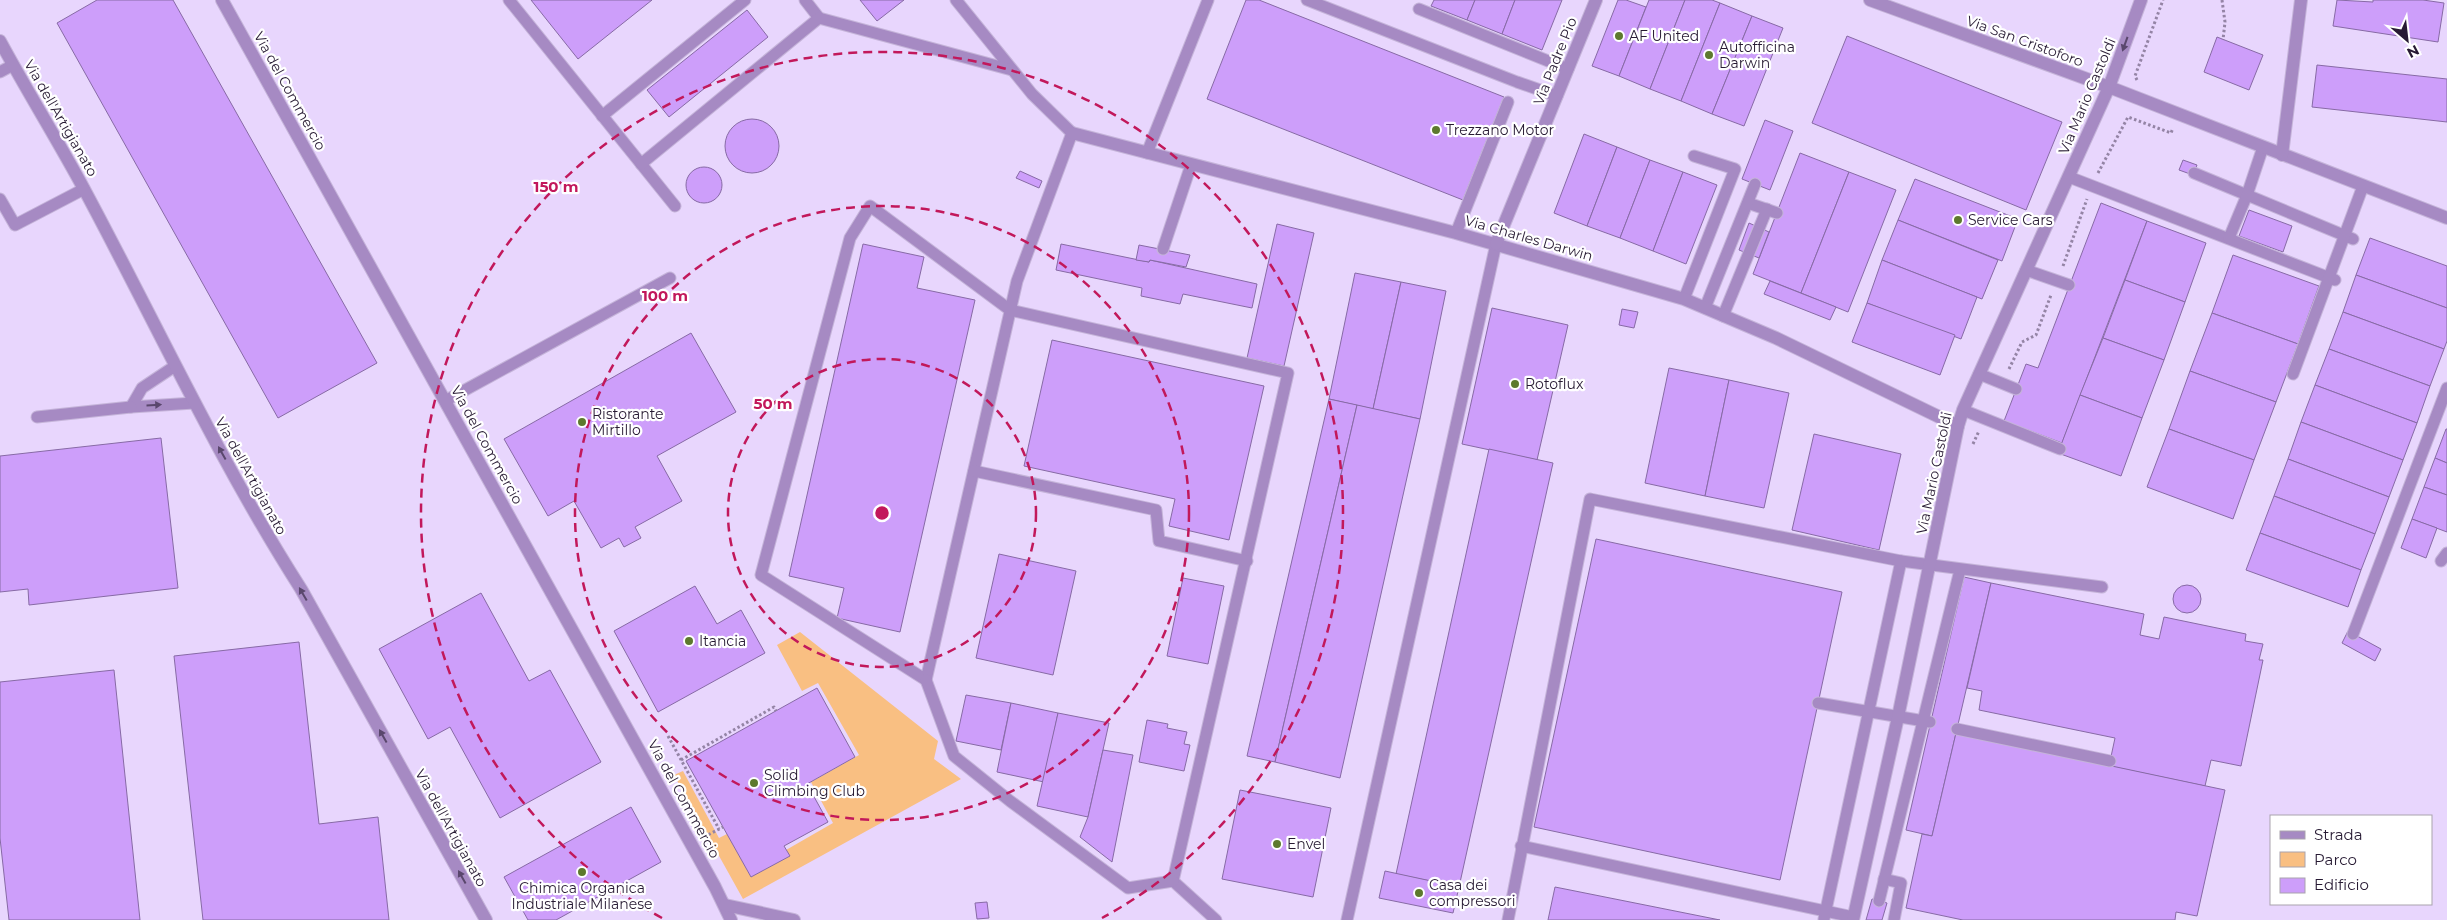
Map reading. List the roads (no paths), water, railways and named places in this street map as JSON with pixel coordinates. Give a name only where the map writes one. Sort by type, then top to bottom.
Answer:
[{"type":"street","name":"Via del Commercio","points":[[222,0],[725,905],[731,920]]},
{"type":"street","name":"Via Padre Pio","points":[[1496,244],[1596,0]]},
{"type":"street","name":"Via San Cristoforo","points":[[1870,0],[2109,87],[2447,218]]},
{"type":"street","name":"Via Mario Castoldi","points":[[1853,918],[1898,717],[1958,426],[1963,410],[2109,87],[2141,0]]},
{"type":"street","points":[[2282,155],[2301,0]]},
{"type":"street","name":"Via dell'Artigianato","points":[[0,41],[84,189],[194,403],[486,920]]},
{"type":"street","name":"Via Charles Darwin","points":[[1072,133],[1456,233],[1684,299],[1776,338],[1958,426]]},
{"type":"street","name":"Via del Commercio","points":[[725,905],[739,920]]},
{"type":"street","points":[[725,905],[794,920]]},
{"type":"lane","points":[[509,0],[511,5],[675,206]]},
{"type":"lane","points":[[602,116],[745,0]]},
{"type":"lane","points":[[805,0],[819,18],[1012,70]]},
{"type":"lane","points":[[956,0],[1032,94],[1072,133],[1017,281],[926,680],[954,756],[1010,801],[1128,888],[1173,881]]},
{"type":"lane","points":[[1147,154],[1208,0]]},
{"type":"lane","points":[[1306,0],[1557,96]]},
{"type":"lane","points":[[1419,9],[1568,69]]},
{"type":"lane","points":[[641,164],[819,18]]},
{"type":"lane","points":[[0,72],[13,65]]},
{"type":"lane","points":[[1456,233],[1508,102]]},
{"type":"lane","points":[[2229,238],[2247,195],[2263,148]]},
{"type":"lane","points":[[1684,299],[1735,169],[1694,156]]},
{"type":"lane","points":[[1162,249],[1191,165]]},
{"type":"lane","points":[[2194,172],[2349,236]]},
{"type":"lane","points":[[2069,176],[2332,279]]},
{"type":"lane","points":[[1705,308],[1755,184]]},
{"type":"lane","points":[[2293,374],[2349,236],[2363,186]]},
{"type":"lane","points":[[0,199],[15,225],[84,189]]},
{"type":"lane","points":[[1723,316],[1772,211],[1748,202]]},
{"type":"lane","points":[[926,680],[761,575],[850,238],[870,206],[1010,310],[1288,373],[1247,561],[1173,881]]},
{"type":"lane","points":[[1347,920],[1496,244]]},
{"type":"lane","points":[[2026,270],[2069,285]]},
{"type":"lane","points":[[445,401],[670,278]]},
{"type":"lane","points":[[131,407],[147,384],[175,366]]},
{"type":"lane","points":[[1979,374],[2016,389]]},
{"type":"lane","points":[[2353,634],[2447,388]]},
{"type":"lane","points":[[37,417],[131,407],[194,403]]},
{"type":"lane","points":[[1963,410],[2060,449]]},
{"type":"lane","points":[[974,471],[1156,510],[1159,541],[1247,561]]},
{"type":"lane","points":[[1508,920],[1521,846],[1565,658],[1590,499],[1929,565],[2102,587]]},
{"type":"lane","points":[[1825,915],[1901,560]]},
{"type":"lane","points":[[1879,901],[1927,722],[1960,570]]},
{"type":"lane","points":[[1818,703],[1927,722]]},
{"type":"lane","points":[[1957,729],[2110,761]]},
{"type":"lane","points":[[1521,846],[1825,915],[1853,918]]},
{"type":"lane","points":[[1884,879],[1901,883],[1894,920]]},
{"type":"lane","points":[[1173,881],[1216,920]]},
{"type":"place","name":"AF United","points":[[1619,36]]},
{"type":"place","name":"Autofficina Darwin","points":[[1709,55]]},
{"type":"place","name":"Trezzano Motor","points":[[1436,130]]},
{"type":"place","name":"Service Cars","points":[[1958,220]]},
{"type":"place","name":"Rotoflux","points":[[1515,384]]},
{"type":"place","name":"Ristorante Mirtillo","points":[[582,422]]},
{"type":"place","name":"Itancia","points":[[689,641]]},
{"type":"place","name":"Solid Climbing Club","points":[[754,783]]},
{"type":"place","name":"Envel","points":[[1277,844]]},
{"type":"place","name":"Chimica Organica Industriale Milanese","points":[[582,872]]},
{"type":"place","name":"Casa dei compressori","points":[[1419,893]]}]
